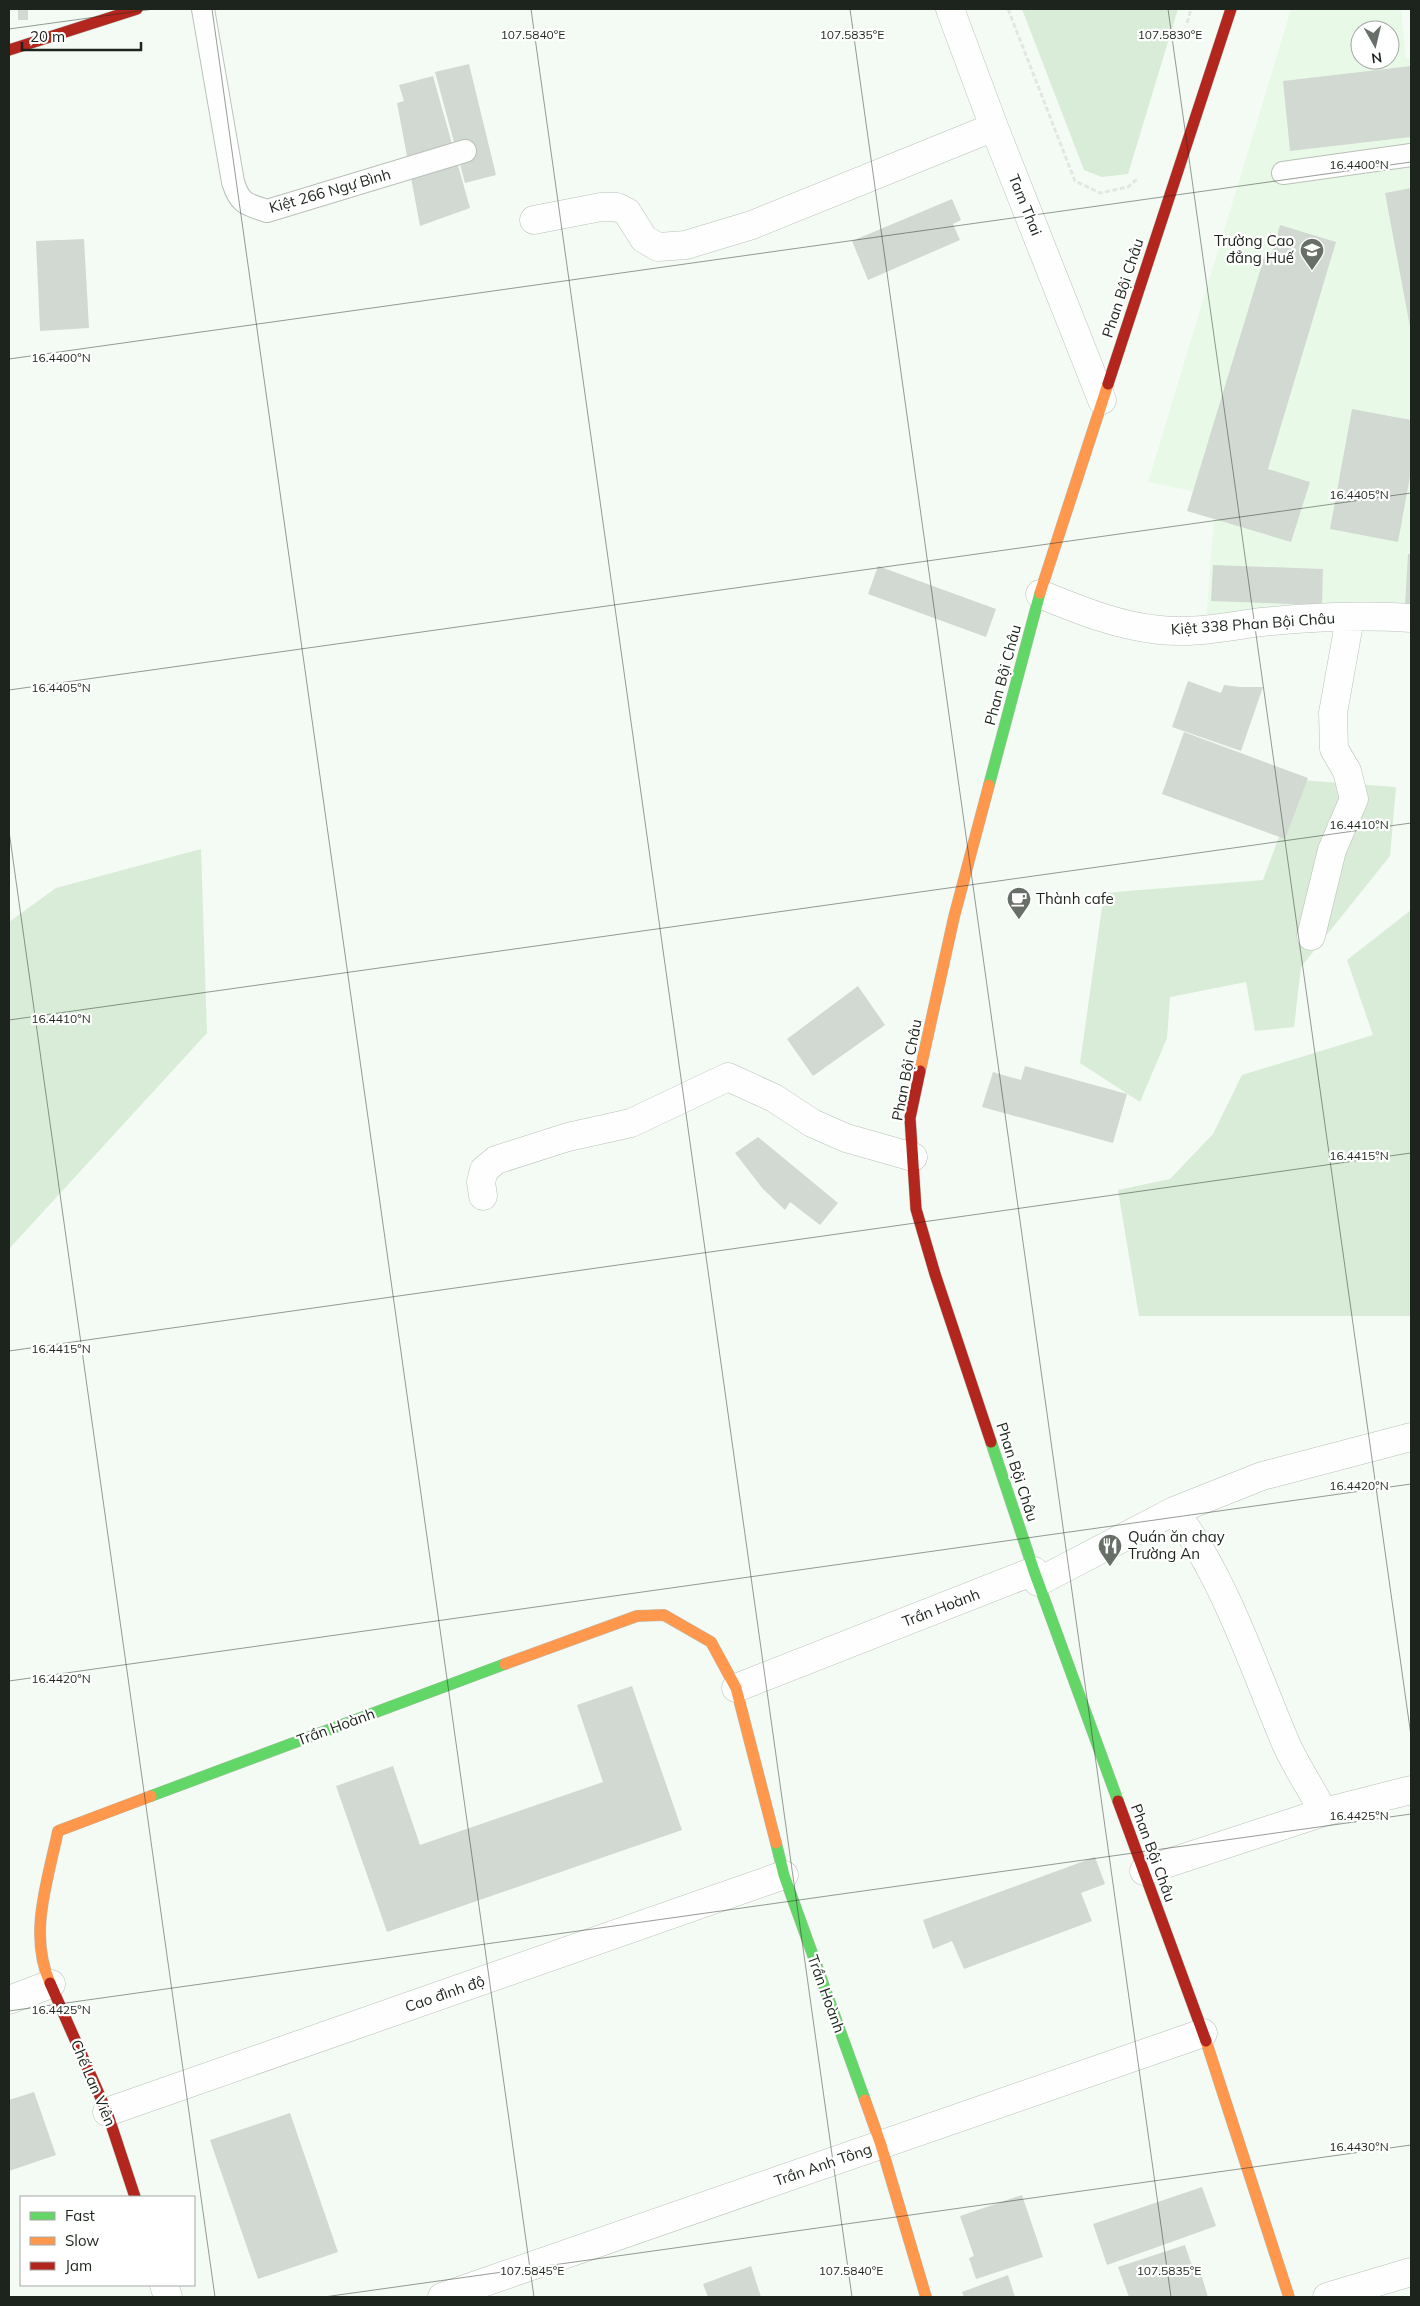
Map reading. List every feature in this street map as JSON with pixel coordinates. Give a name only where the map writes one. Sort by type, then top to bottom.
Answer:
[{"type":"main road","points":[[9,50],[137,9]]},
{"type":"main road","name":"Phan Bội Châu","points":[[1231,9],[1040,594],[954,917],[910,1118],[916,1209],[935,1274],[1036,1577],[1203,2033],[1289,2297]]},
{"type":"main road","name":"Trần Hoành","points":[[51,1984],[43,1968],[39,1922],[58,1831],[637,1616],[664,1615],[711,1642],[736,1688],[784,1875],[881,2145],[926,2297]]},
{"type":"main road","name":"Chế Lan Viên","points":[[51,1984],[107,2112],[135,2196]]},
{"type":"street","name":"Tam Thai","points":[[950,9],[994,127],[1102,400]]},
{"type":"street","points":[[534,220],[601,207],[617,207],[627,212],[644,239],[658,247],[686,245],[752,225],[994,127]]},
{"type":"street","name":"Kiệt 338 Phan Bội Châu","points":[[1040,594],[1103,619],[1160,630],[1200,631],[1264,622],[1350,618],[1411,618]]},
{"type":"street","points":[[1311,936],[1332,850],[1354,799],[1347,771],[1334,749],[1333,712],[1350,618]]},
{"type":"street","points":[[483,1196],[481,1182],[484,1170],[496,1160],[568,1137],[631,1123],[728,1077],[774,1098],[812,1123],[846,1138],[913,1157]]},
{"type":"street","name":"Trần Hoành","points":[[736,1688],[1036,1577],[1174,1510],[1262,1476],[1411,1437]]},
{"type":"street","points":[[1174,1510],[1191,1533],[1213,1572],[1289,1749],[1324,1812]]},
{"type":"street","points":[[1144,1871],[1324,1812],[1411,1793]]},
{"type":"street","name":"Cao đình độ","points":[[107,2112],[784,1875]]},
{"type":"street","points":[[9,2000],[51,1984]]},
{"type":"street","name":"Trần Anh Tông","points":[[442,2297],[1203,2033]]},
{"type":"street","points":[[1327,2297],[1411,2272]]},
{"type":"lane","name":"Kiệt 266 Ngự Bình","points":[[203,9],[233,182],[238,196],[245,204],[267,211],[465,151]]},
{"type":"lane","points":[[1283,173],[1411,155]]},
{"type":"path","points":[[1008,9],[1075,181],[1100,193],[1128,187],[1143,174]]},
{"type":"path","points":[[1186,27],[1191,9]]},
{"type":"shaded area","points":[[1022,9],[1178,9],[1128,174],[1102,177],[1084,170]]},
{"type":"shaded area","name":"Trường Cao đẳng Huế","points":[[1291,9],[1401,9],[1406,58],[1411,58],[1411,612],[1206,619],[1214,519],[1187,511],[1193,491],[1148,482]]},
{"type":"shaded area","points":[[1300,780],[1396,787],[1390,856],[1301,967],[1294,1027],[1255,1031],[1246,982],[1170,997],[1167,1038],[1140,1102],[1080,1063],[1104,893],[1263,880]]},
{"type":"shaded area","points":[[201,849],[207,1033],[9,1249],[9,922],[56,888]]},
{"type":"shaded area","points":[[1411,910],[1411,1316],[1139,1316],[1118,1190],[1170,1179],[1213,1134],[1242,1075],[1373,1035],[1347,960]]},
{"type":"building","points":[[18,9],[28,9],[28,20],[18,20]]},
{"type":"building","points":[[469,64],[496,175],[465,183],[435,72]]},
{"type":"building","points":[[1411,66],[1411,137],[1290,151],[1283,81],[1377,70],[1400,70],[1400,67]]},
{"type":"building","points":[[433,76],[470,208],[420,226],[397,103],[404,101],[399,85]]},
{"type":"building","points":[[1411,188],[1411,327],[1410,327],[1385,193]]},
{"type":"building","points":[[952,199],[961,220],[953,224],[960,240],[868,280],[852,241]]},
{"type":"building","points":[[1280,225],[1336,242],[1268,469],[1310,482],[1291,542],[1187,511],[1266,251],[1272,253]]},
{"type":"building","points":[[84,239],[89,328],[40,331],[36,241]]},
{"type":"building","points":[[1352,409],[1411,420],[1411,471],[1398,542],[1330,529]]},
{"type":"building","points":[[1408,554],[1411,554],[1411,606],[1405,606]]},
{"type":"building","points":[[1213,565],[1323,569],[1322,605],[1211,601]]},
{"type":"building","points":[[878,566],[996,609],[986,637],[868,594]]},
{"type":"building","points":[[1188,681],[1221,693],[1224,685],[1263,687],[1241,751],[1172,727]]},
{"type":"building","points":[[1184,732],[1308,778],[1285,839],[1162,794]]},
{"type":"building","points":[[858,986],[885,1025],[813,1076],[787,1039]]},
{"type":"building","points":[[1025,1066],[1127,1094],[1113,1143],[982,1107],[993,1072],[1021,1080]]},
{"type":"building","points":[[758,1137],[838,1203],[820,1225],[790,1202],[785,1210],[763,1189],[735,1153]]},
{"type":"building","points":[[632,1686],[682,1830],[387,1932],[336,1786],[393,1766],[420,1845],[603,1782],[577,1705]]},
{"type":"building","points":[[1095,1857],[1105,1884],[1081,1893],[1092,1921],[964,1969],[952,1941],[933,1949],[923,1920]]},
{"type":"building","points":[[34,2092],[56,2155],[9,2171],[9,2100]]},
{"type":"building","points":[[290,2113],[338,2252],[258,2279],[210,2140]]},
{"type":"building","points":[[1202,2187],[1216,2226],[1107,2265],[1093,2224]]},
{"type":"building","points":[[1022,2195],[1043,2257],[976,2279],[969,2258],[974,2256],[960,2216]]},
{"type":"building","points":[[1185,2245],[1196,2278],[1202,2277],[1208,2297],[1129,2297],[1118,2267]]},
{"type":"building","points":[[751,2266],[761,2297],[708,2297],[703,2284]]},
{"type":"building","points":[[1008,2275],[1015,2297],[964,2297],[962,2292]]},
{"type":"traffic: fast","points":[[989,785],[1040,593]]},
{"type":"traffic: fast","points":[[991,1442],[1034,1571],[1118,1801]]},
{"type":"traffic: fast","points":[[151,1796],[505,1664]]},
{"type":"traffic: fast","points":[[776,1843],[784,1875],[865,2100]]},
{"type":"traffic: slow","points":[[1040,593],[1108,384]]},
{"type":"traffic: slow","points":[[920,1071],[954,917],[989,785]]},
{"type":"traffic: slow","points":[[505,1664],[637,1616],[664,1615],[711,1642],[736,1688],[776,1843]]},
{"type":"traffic: slow","points":[[50,1983],[44,1964],[40,1926],[45,1888],[58,1831],[151,1796]]},
{"type":"traffic: slow","points":[[1206,2041],[1289,2297]]},
{"type":"traffic: slow","points":[[865,2100],[881,2145],[926,2297]]},
{"type":"traffic: jam","points":[[9,50],[137,9]]},
{"type":"traffic: jam","points":[[1108,384],[1231,9]]},
{"type":"traffic: jam","points":[[920,1071],[910,1118],[916,1209],[935,1274],[991,1442]]},
{"type":"traffic: jam","points":[[1118,1801],[1206,2041]]},
{"type":"traffic: jam","points":[[50,1983],[107,2112],[135,2196]]},
{"type":"place","name":"Trường Cao đẳng Huế","points":[[1312,271]]},
{"type":"place","name":"Thành cafe","points":[[1019,920]]},
{"type":"place","name":"Quán ăn chay Trường An","points":[[1110,1567]]}]
